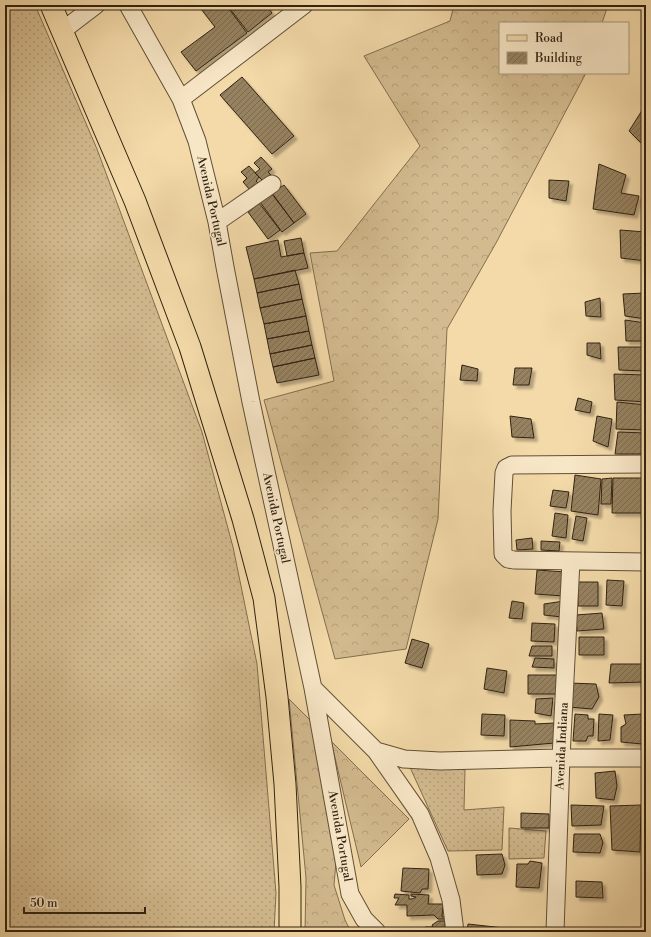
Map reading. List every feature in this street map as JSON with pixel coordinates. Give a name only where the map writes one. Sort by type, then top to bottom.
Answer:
[{"type":"main road","points":[[51,5],[135,201],[187,340],[244,519],[264,598],[277,697],[285,792],[290,887],[290,932]]},
{"type":"street","points":[[62,31],[96,5]]},
{"type":"street","name":"Avenida Portugal","points":[[128,5],[181,99],[197,140],[217,222],[254,417],[313,688],[350,894],[364,919],[377,932]]},
{"type":"street","points":[[181,99],[304,5]]},
{"type":"street","points":[[217,222],[272,184]]},
{"type":"street","points":[[646,464],[512,465],[506,468],[504,473],[502,511],[503,554],[508,559],[646,562]]},
{"type":"street","name":"Avenida Indiana","points":[[555,932],[561,758],[571,561]]},
{"type":"street","points":[[313,688],[376,751],[420,814],[439,858],[451,900],[454,932]]},
{"type":"street","points":[[376,751],[404,759],[440,761],[561,758],[646,758]]},
{"type":"green space","points":[[5,5],[35,5],[97,149],[202,432],[233,547],[257,664],[276,893],[274,932],[5,932]]},
{"type":"green space","points":[[454,5],[608,5],[602,22],[499,22],[499,74],[585,74],[496,243],[447,329],[438,519],[406,649],[335,659],[264,400],[334,381],[310,253],[337,251],[420,146],[364,56],[450,21]]},
{"type":"green space","points":[[289,699],[311,721],[336,862],[334,885],[345,920],[351,932],[305,932],[306,878]]},
{"type":"green space","points":[[331,741],[409,819],[361,867]]},
{"type":"green space","points":[[408,763],[465,770],[464,810],[504,807],[502,850],[448,851]]},
{"type":"green space","points":[[509,828],[546,831],[544,858],[509,859]]},
{"type":"building","points":[[198,5],[226,5],[247,33],[196,71],[181,52],[215,27]]},
{"type":"building","points":[[227,5],[266,5],[272,13],[248,32]]},
{"type":"building","points":[[242,77],[294,136],[272,154],[220,95]]},
{"type":"building","points":[[646,104],[646,148],[629,131]]},
{"type":"building","points":[[261,157],[272,169],[268,172],[271,175],[264,182],[255,173],[260,169],[254,163]]},
{"type":"building","points":[[599,164],[626,175],[621,193],[639,196],[634,215],[593,209]]},
{"type":"building","points":[[249,166],[259,177],[256,181],[259,184],[251,191],[243,182],[247,178],[241,172]]},
{"type":"building","points":[[549,180],[569,181],[566,201],[549,198]]},
{"type":"building","points":[[284,185],[306,214],[294,223],[272,193]]},
{"type":"building","points":[[272,194],[294,223],[282,232],[260,202]]},
{"type":"building","points":[[259,203],[280,230],[268,239],[248,212]]},
{"type":"building","points":[[620,230],[646,232],[646,261],[621,258]]},
{"type":"building","points":[[301,238],[304,253],[287,256],[284,241]]},
{"type":"building","points":[[278,240],[281,257],[304,253],[308,268],[254,279],[246,247]]},
{"type":"building","points":[[295,270],[299,284],[257,293],[254,279]]},
{"type":"building","points":[[299,284],[302,299],[260,308],[257,293]]},
{"type":"building","points":[[645,293],[646,319],[625,316],[623,294]]},
{"type":"building","points":[[600,298],[601,317],[586,316],[585,302]]},
{"type":"building","points":[[302,299],[306,316],[264,324],[260,308]]},
{"type":"building","points":[[306,316],[309,331],[267,339],[264,324]]},
{"type":"building","points":[[625,320],[646,323],[646,341],[626,341]]},
{"type":"building","points":[[309,331],[312,345],[270,354],[267,339]]},
{"type":"building","points":[[587,343],[600,343],[601,359],[587,355]]},
{"type":"building","points":[[312,345],[315,358],[273,367],[270,354]]},
{"type":"building","points":[[618,347],[646,347],[646,371],[619,370]]},
{"type":"building","points":[[315,358],[319,375],[277,383],[273,367]]},
{"type":"building","points":[[462,365],[478,369],[477,381],[460,380]]},
{"type":"building","points":[[515,368],[532,368],[529,385],[513,385]]},
{"type":"building","points":[[614,374],[646,375],[646,402],[615,400]]},
{"type":"building","points":[[578,398],[592,402],[590,413],[575,410]]},
{"type":"building","points":[[617,402],[646,405],[646,430],[616,429]]},
{"type":"building","points":[[510,416],[531,419],[534,438],[512,437]]},
{"type":"building","points":[[597,416],[612,419],[608,447],[593,441]]},
{"type":"building","points":[[618,432],[646,433],[646,454],[615,454]]},
{"type":"building","points":[[575,475],[601,479],[598,515],[571,511]]},
{"type":"building","points":[[612,478],[611,504],[601,504],[602,479]]},
{"type":"building","points":[[613,478],[646,478],[646,513],[612,513]]},
{"type":"building","points":[[553,490],[569,492],[566,508],[550,506]]},
{"type":"building","points":[[555,513],[568,515],[566,538],[552,536]]},
{"type":"building","points":[[576,516],[587,518],[583,541],[572,539]]},
{"type":"building","points":[[532,538],[533,549],[517,550],[516,540]]},
{"type":"building","points":[[541,541],[560,542],[559,551],[541,550]]},
{"type":"building","points":[[537,570],[566,572],[564,596],[535,594]]},
{"type":"building","points":[[607,580],[624,581],[622,606],[606,605]]},
{"type":"building","points":[[578,582],[598,582],[598,606],[578,606]]},
{"type":"building","points":[[512,601],[524,603],[522,619],[509,618]]},
{"type":"building","points":[[564,601],[562,617],[544,615],[544,604]]},
{"type":"building","points":[[602,613],[604,629],[577,631],[576,615]]},
{"type":"building","points":[[532,623],[555,624],[554,642],[531,641]]},
{"type":"building","points":[[579,637],[604,637],[604,655],[579,655]]},
{"type":"building","points":[[412,639],[429,644],[422,668],[405,663]]},
{"type":"building","points":[[532,646],[552,646],[552,656],[529,656]]},
{"type":"building","points":[[535,658],[554,659],[554,668],[532,667]]},
{"type":"building","points":[[611,664],[646,664],[645,682],[609,683]]},
{"type":"building","points":[[487,668],[507,671],[504,693],[484,689]]},
{"type":"building","points":[[528,675],[558,675],[559,694],[528,694]]},
{"type":"building","points":[[569,683],[596,684],[599,697],[592,709],[569,707]]},
{"type":"building","points":[[553,698],[551,716],[535,713],[536,699]]},
{"type":"building","points":[[482,714],[505,715],[504,736],[481,735]]},
{"type":"building","points":[[575,714],[588,715],[588,719],[594,719],[593,736],[588,736],[586,741],[573,741]]},
{"type":"building","points":[[599,714],[613,715],[610,740],[598,741]]},
{"type":"building","points":[[643,714],[642,744],[621,742],[621,727],[626,724],[624,715]]},
{"type":"building","points":[[510,720],[535,721],[535,724],[554,723],[554,743],[510,747]]},
{"type":"building","points":[[615,771],[617,786],[614,800],[596,798],[595,773]]},
{"type":"building","points":[[571,805],[604,806],[601,825],[572,826]]},
{"type":"building","points":[[641,805],[640,852],[612,850],[610,806]]},
{"type":"building","points":[[521,813],[549,814],[549,828],[521,828]]},
{"type":"building","points":[[574,834],[600,834],[603,843],[600,853],[573,852]]},
{"type":"building","points":[[502,854],[505,865],[502,874],[477,875],[476,855]]},
{"type":"building","points":[[530,861],[542,863],[539,888],[516,887],[517,864],[528,864]]},
{"type":"building","points":[[403,868],[429,869],[428,889],[422,889],[420,893],[401,891]]},
{"type":"building","points":[[576,881],[602,882],[603,898],[576,897]]},
{"type":"building","points":[[395,894],[409,895],[409,899],[416,897],[411,896],[411,894],[429,895],[428,904],[443,904],[442,917],[445,917],[445,919],[438,919],[434,915],[407,916],[407,905],[395,905],[399,898],[394,898]]},
{"type":"building","points":[[438,921],[445,921],[445,932],[425,932],[425,927],[433,927],[432,925]]},
{"type":"building","points":[[468,924],[504,928],[504,932],[467,932]]}]
